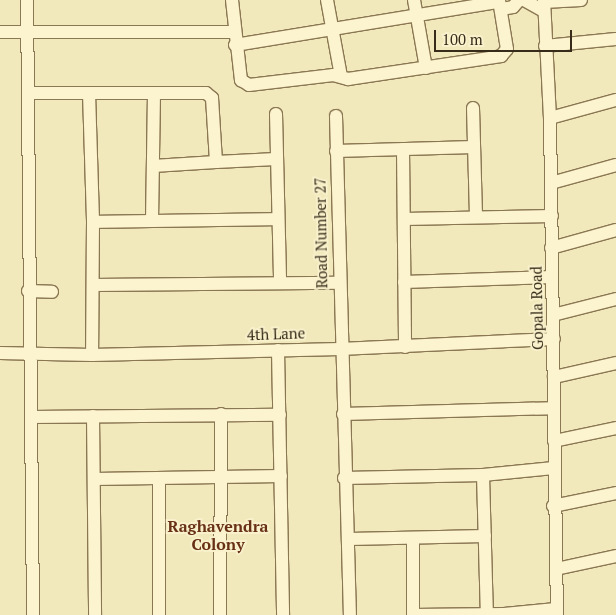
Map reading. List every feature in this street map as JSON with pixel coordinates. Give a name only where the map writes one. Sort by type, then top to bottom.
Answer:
[{"type":"street","points":[[27,0],[28,291],[33,615]]},
{"type":"street","points":[[232,0],[234,32],[241,80],[246,85],[333,74],[348,80],[505,53],[500,4]]},
{"type":"street","points":[[327,0],[341,76]]},
{"type":"street","points":[[414,0],[426,68]]},
{"type":"street","points":[[236,45],[416,15],[500,4],[513,7],[519,0]]},
{"type":"street","points":[[524,0],[544,4],[580,0]]},
{"type":"street","name":"Gopala Road","points":[[544,4],[550,118],[552,216],[551,248],[554,339],[553,506],[556,612]]},
{"type":"street","points":[[0,32],[234,32]]},
{"type":"street","points":[[545,46],[616,39]]},
{"type":"street","points":[[28,93],[210,94],[216,162]]},
{"type":"street","points":[[89,93],[93,222],[92,354]]},
{"type":"street","points":[[152,221],[154,93]]},
{"type":"street","points":[[550,118],[616,100]]},
{"type":"street","points":[[472,108],[476,217]]},
{"type":"street","points":[[276,114],[280,284]]},
{"type":"street","name":"Road Number 27","points":[[336,116],[338,283],[344,478],[349,539],[350,615]]},
{"type":"street","points":[[336,151],[474,147]]},
{"type":"street","points":[[403,149],[405,347]]},
{"type":"street","points":[[153,166],[276,159]]},
{"type":"street","points":[[551,182],[616,165]]},
{"type":"street","points":[[404,220],[552,216]]},
{"type":"street","points":[[93,222],[278,219]]},
{"type":"street","points":[[551,248],[616,230]]},
{"type":"street","points":[[404,282],[552,277]]},
{"type":"street","points":[[93,286],[338,283]]},
{"type":"street","points":[[28,291],[52,292]]},
{"type":"street","points":[[553,315],[616,299]]},
{"type":"street","name":"4th Lane","points":[[0,353],[92,354],[340,349],[554,339]]},
{"type":"street","points":[[278,350],[283,615]]},
{"type":"street","points":[[554,378],[616,363]]},
{"type":"street","points":[[343,414],[553,408]]},
{"type":"street","points":[[220,615],[221,414]]},
{"type":"street","points":[[31,417],[280,415]]},
{"type":"street","points":[[93,416],[95,615]]},
{"type":"street","points":[[554,441],[616,428]]},
{"type":"street","points":[[344,478],[483,475],[554,468]]},
{"type":"street","points":[[483,475],[487,614]]},
{"type":"street","points":[[94,479],[281,476]]},
{"type":"street","points":[[159,478],[159,615]]},
{"type":"street","points":[[553,506],[616,493]]},
{"type":"street","points":[[349,539],[485,536]]},
{"type":"street","points":[[413,538],[412,615],[556,612]]},
{"type":"street","points":[[556,569],[616,556]]},
{"type":"district","name":"Raghavendra Colony","points":[[218,535]]}]
